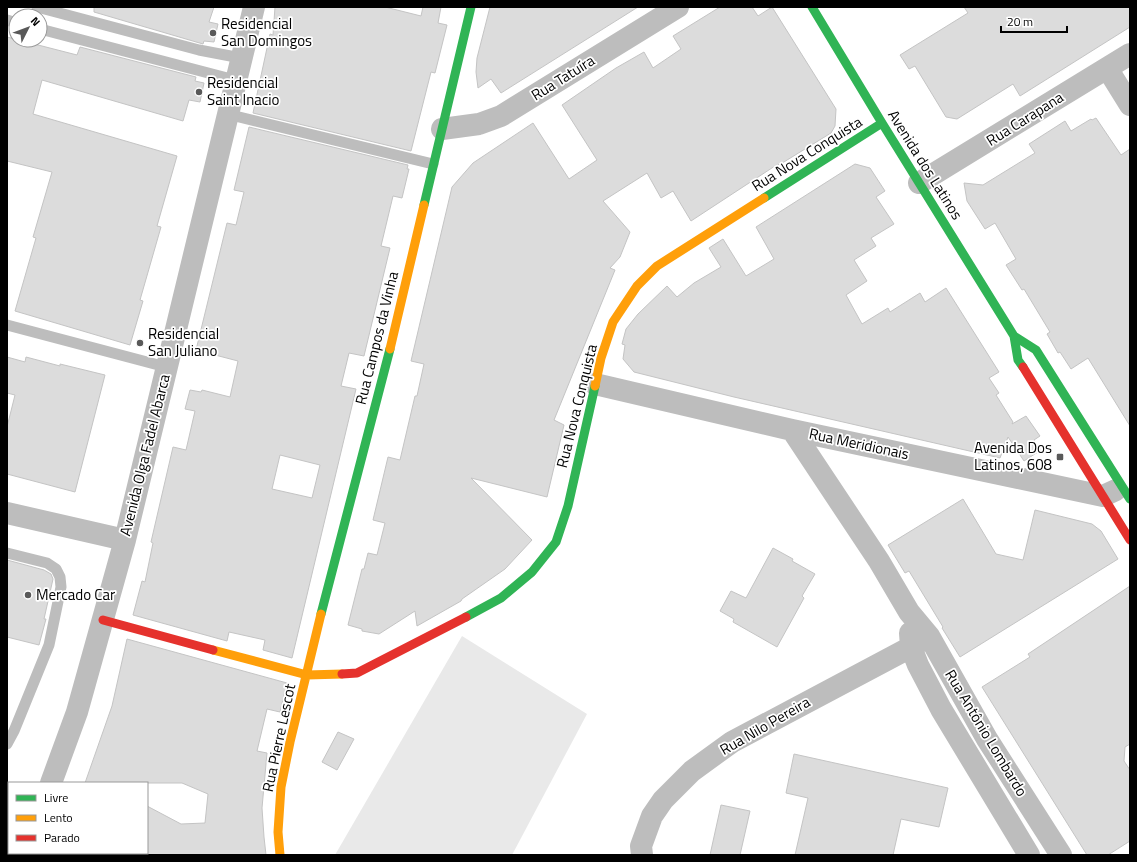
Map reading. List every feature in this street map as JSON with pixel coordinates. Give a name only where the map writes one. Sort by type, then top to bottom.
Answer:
[{"type":"street","name":"Avenida Olga Fadel Abarca","points":[[51,782],[77,712],[125,540],[235,80],[254,7]]},
{"type":"street","name":"Rua Campos da Vinha","points":[[308,675],[310,658],[397,320],[471,7]]},
{"type":"street","name":"Rua Tatuíra","points":[[442,129],[479,124],[501,116],[678,7]]},
{"type":"street","name":"Avenida dos Latinos","points":[[813,7],[919,183],[1014,336],[1018,360],[1130,540]]},
{"type":"street","name":"Rua Carapana","points":[[919,183],[1130,54]]},
{"type":"street","points":[[1107,68],[1130,106]]},
{"type":"street","name":"Rua Nova Conquista","points":[[102,620],[308,675],[357,673],[500,598],[532,572],[556,542],[568,506],[601,358],[613,322],[637,286],[657,266],[882,122]]},
{"type":"street","name":"Avenida dos Latinos","points":[[1014,336],[1036,350],[1126,493]]},
{"type":"street","name":"Rua Meridionais","points":[[595,384],[792,430],[1103,496]]},
{"type":"street","name":"Rua Antônio Lombardo","points":[[792,430],[879,562],[909,612],[920,641],[987,739],[1058,849]]},
{"type":"street","points":[[1103,496],[1126,493]]},
{"type":"street","points":[[7,513],[125,540]]},
{"type":"street","name":"Rua Antônio Lombardo","points":[[920,641],[918,665],[941,709],[1029,855]]},
{"type":"street","name":"Rua Nilo Pereira","points":[[642,855],[641,846],[652,816],[663,800],[692,772],[732,742],[920,641]]},
{"type":"street","name":"Rua Pierre Lescot","points":[[280,855],[277,836],[280,785],[308,675]]},
{"type":"street","points":[[967,753],[987,739]]},
{"type":"street","points":[[1036,855],[1058,849]]},
{"type":"lane","points":[[37,7],[199,50],[241,58]]},
{"type":"lane","points":[[48,31],[235,80]]},
{"type":"lane","points":[[227,114],[433,164]]},
{"type":"lane","points":[[7,325],[166,367]]},
{"type":"lane","points":[[7,553],[47,563],[56,569],[60,577],[61,588],[49,645],[14,731],[7,744]]},
{"type":"shaded area","points":[[462,636],[587,714],[512,855],[335,855]]},
{"type":"building","points":[[94,7],[214,7],[209,22],[218,24],[214,42],[204,41],[203,44],[94,12]]},
{"type":"building","points":[[275,7],[385,7],[421,16],[423,7],[441,7],[438,23],[447,25],[435,73],[431,72],[411,151],[253,113],[270,34],[273,35]]},
{"type":"building","points":[[490,7],[638,7],[501,93],[491,79],[478,88],[476,72],[477,58]]},
{"type":"building","points":[[720,7],[752,7],[758,16],[772,7],[836,109],[835,126],[831,133],[779,165],[778,164],[691,221],[673,191],[661,198],[647,173],[603,201],[630,232],[620,257],[610,268],[615,270],[554,420],[564,425],[547,497],[471,478],[532,540],[505,569],[461,601],[417,626],[415,611],[379,634],[362,631],[362,629],[348,625],[362,569],[364,569],[368,553],[377,555],[385,523],[373,520],[388,457],[400,460],[415,396],[417,396],[424,364],[411,361],[452,187],[473,163],[533,123],[569,179],[597,160],[562,105],[616,68],[644,52],[653,68],[681,49],[673,36]]},
{"type":"building","points":[[964,7],[1130,7],[1130,27],[1020,96],[1013,84],[957,119],[946,117],[915,66],[909,69],[900,55],[968,13]]},
{"type":"building","points":[[7,37],[8,48],[48,48],[77,55],[80,47],[196,77],[195,81],[204,83],[200,102],[189,100],[183,121],[42,80],[33,114],[177,156],[157,226],[161,227],[140,300],[143,301],[130,345],[15,311],[36,238],[33,237],[52,172],[7,161]]},
{"type":"building","points":[[1096,118],[1121,155],[1130,149],[1130,426],[1088,358],[1071,369],[1060,352],[1058,353],[1047,334],[1050,332],[1024,289],[1022,290],[1006,265],[1016,259],[995,223],[985,229],[967,201],[964,183],[983,185],[1035,153],[1029,144],[1065,121],[1071,131],[1091,119]]},
{"type":"building","points":[[249,127],[408,165],[407,169],[409,169],[402,198],[393,196],[381,246],[390,248],[364,356],[349,353],[341,386],[356,389],[292,658],[263,650],[265,640],[229,632],[227,641],[133,615],[142,581],[145,582],[153,543],[151,542],[173,447],[186,450],[195,411],[185,409],[190,390],[201,392],[202,390],[230,397],[238,361],[196,350],[227,223],[236,225],[244,192],[234,190]],"holes":[[[280,455],[320,465],[312,498],[272,489]]]},
{"type":"building","points":[[855,164],[870,168],[885,191],[876,197],[894,224],[871,238],[876,246],[854,260],[867,281],[846,295],[862,324],[888,308],[890,312],[920,293],[925,302],[946,288],[999,372],[989,378],[999,393],[996,395],[1013,422],[1012,424],[1026,416],[1040,436],[1034,440],[1041,450],[1024,461],[1008,437],[1000,458],[734,397],[634,372],[623,359],[625,345],[622,344],[626,329],[638,314],[667,286],[677,297],[694,283],[721,267],[709,248],[723,239],[746,276],[774,259],[756,227]]},
{"type":"building","points":[[7,357],[25,362],[26,357],[60,366],[60,364],[105,375],[75,492],[7,474],[7,427],[15,395],[7,393]]},
{"type":"building","points":[[963,499],[996,554],[1023,560],[1035,510],[1092,524],[1101,531],[1118,559],[960,657],[909,571],[905,573],[888,545]]},
{"type":"building","points":[[773,548],[815,574],[802,596],[804,598],[777,647],[733,622],[734,619],[720,611],[731,591],[746,598]]},
{"type":"building","name":"Mercado Car","points":[[7,560],[44,570],[51,574],[53,579],[44,619],[46,619],[39,645],[7,637]]},
{"type":"building","points":[[1130,586],[1130,744],[1125,747],[1124,761],[1130,770],[1130,841],[1108,855],[1087,855],[982,687],[1030,657],[1028,654]]},
{"type":"building","points":[[127,639],[287,683],[280,712],[267,709],[257,751],[267,753],[262,808],[266,855],[147,855],[148,807],[181,824],[205,823],[208,794],[182,783],[85,782],[112,706]]},
{"type":"building","points":[[338,732],[354,739],[337,770],[322,762]]},
{"type":"building","points":[[794,754],[948,788],[939,827],[901,819],[893,855],[795,855],[808,798],[786,793]]},
{"type":"building","points":[[721,805],[750,811],[740,855],[710,855]]},
{"type":"traffic: fast","points":[[424,205],[471,7]]},
{"type":"traffic: fast","points":[[812,7],[1014,336],[1018,360],[1023,367]]},
{"type":"traffic: fast","points":[[764,198],[882,123]]},
{"type":"traffic: fast","points":[[1014,336],[1036,350],[1130,499]]},
{"type":"traffic: fast","points":[[321,614],[390,349]]},
{"type":"traffic: fast","points":[[466,617],[501,598],[532,572],[556,542],[568,506],[595,386]]},
{"type":"traffic: slow","points":[[595,386],[601,358],[613,322],[637,286],[657,266],[764,198]]},
{"type":"traffic: slow","points":[[390,349],[424,205]]},
{"type":"traffic: slow","points":[[280,855],[278,832],[281,787],[290,742],[321,614]]},
{"type":"traffic: slow","points":[[213,650],[307,675],[342,674]]},
{"type":"traffic: jam","points":[[1023,367],[1130,540]]},
{"type":"traffic: jam","points":[[342,674],[357,673],[466,617]]},
{"type":"traffic: jam","points":[[103,620],[213,650]]},
{"type":"place","name":"Residencial San Domingos","points":[[213,33]]},
{"type":"place","name":"Residencial Saint Inacio","points":[[199,92]]},
{"type":"place","name":"Residencial San Juliano","points":[[140,343]]},
{"type":"place","name":"Avenida Dos Latinos, 608","points":[[1060,457]]},
{"type":"place","name":"Mercado Car","points":[[28,595]]}]
